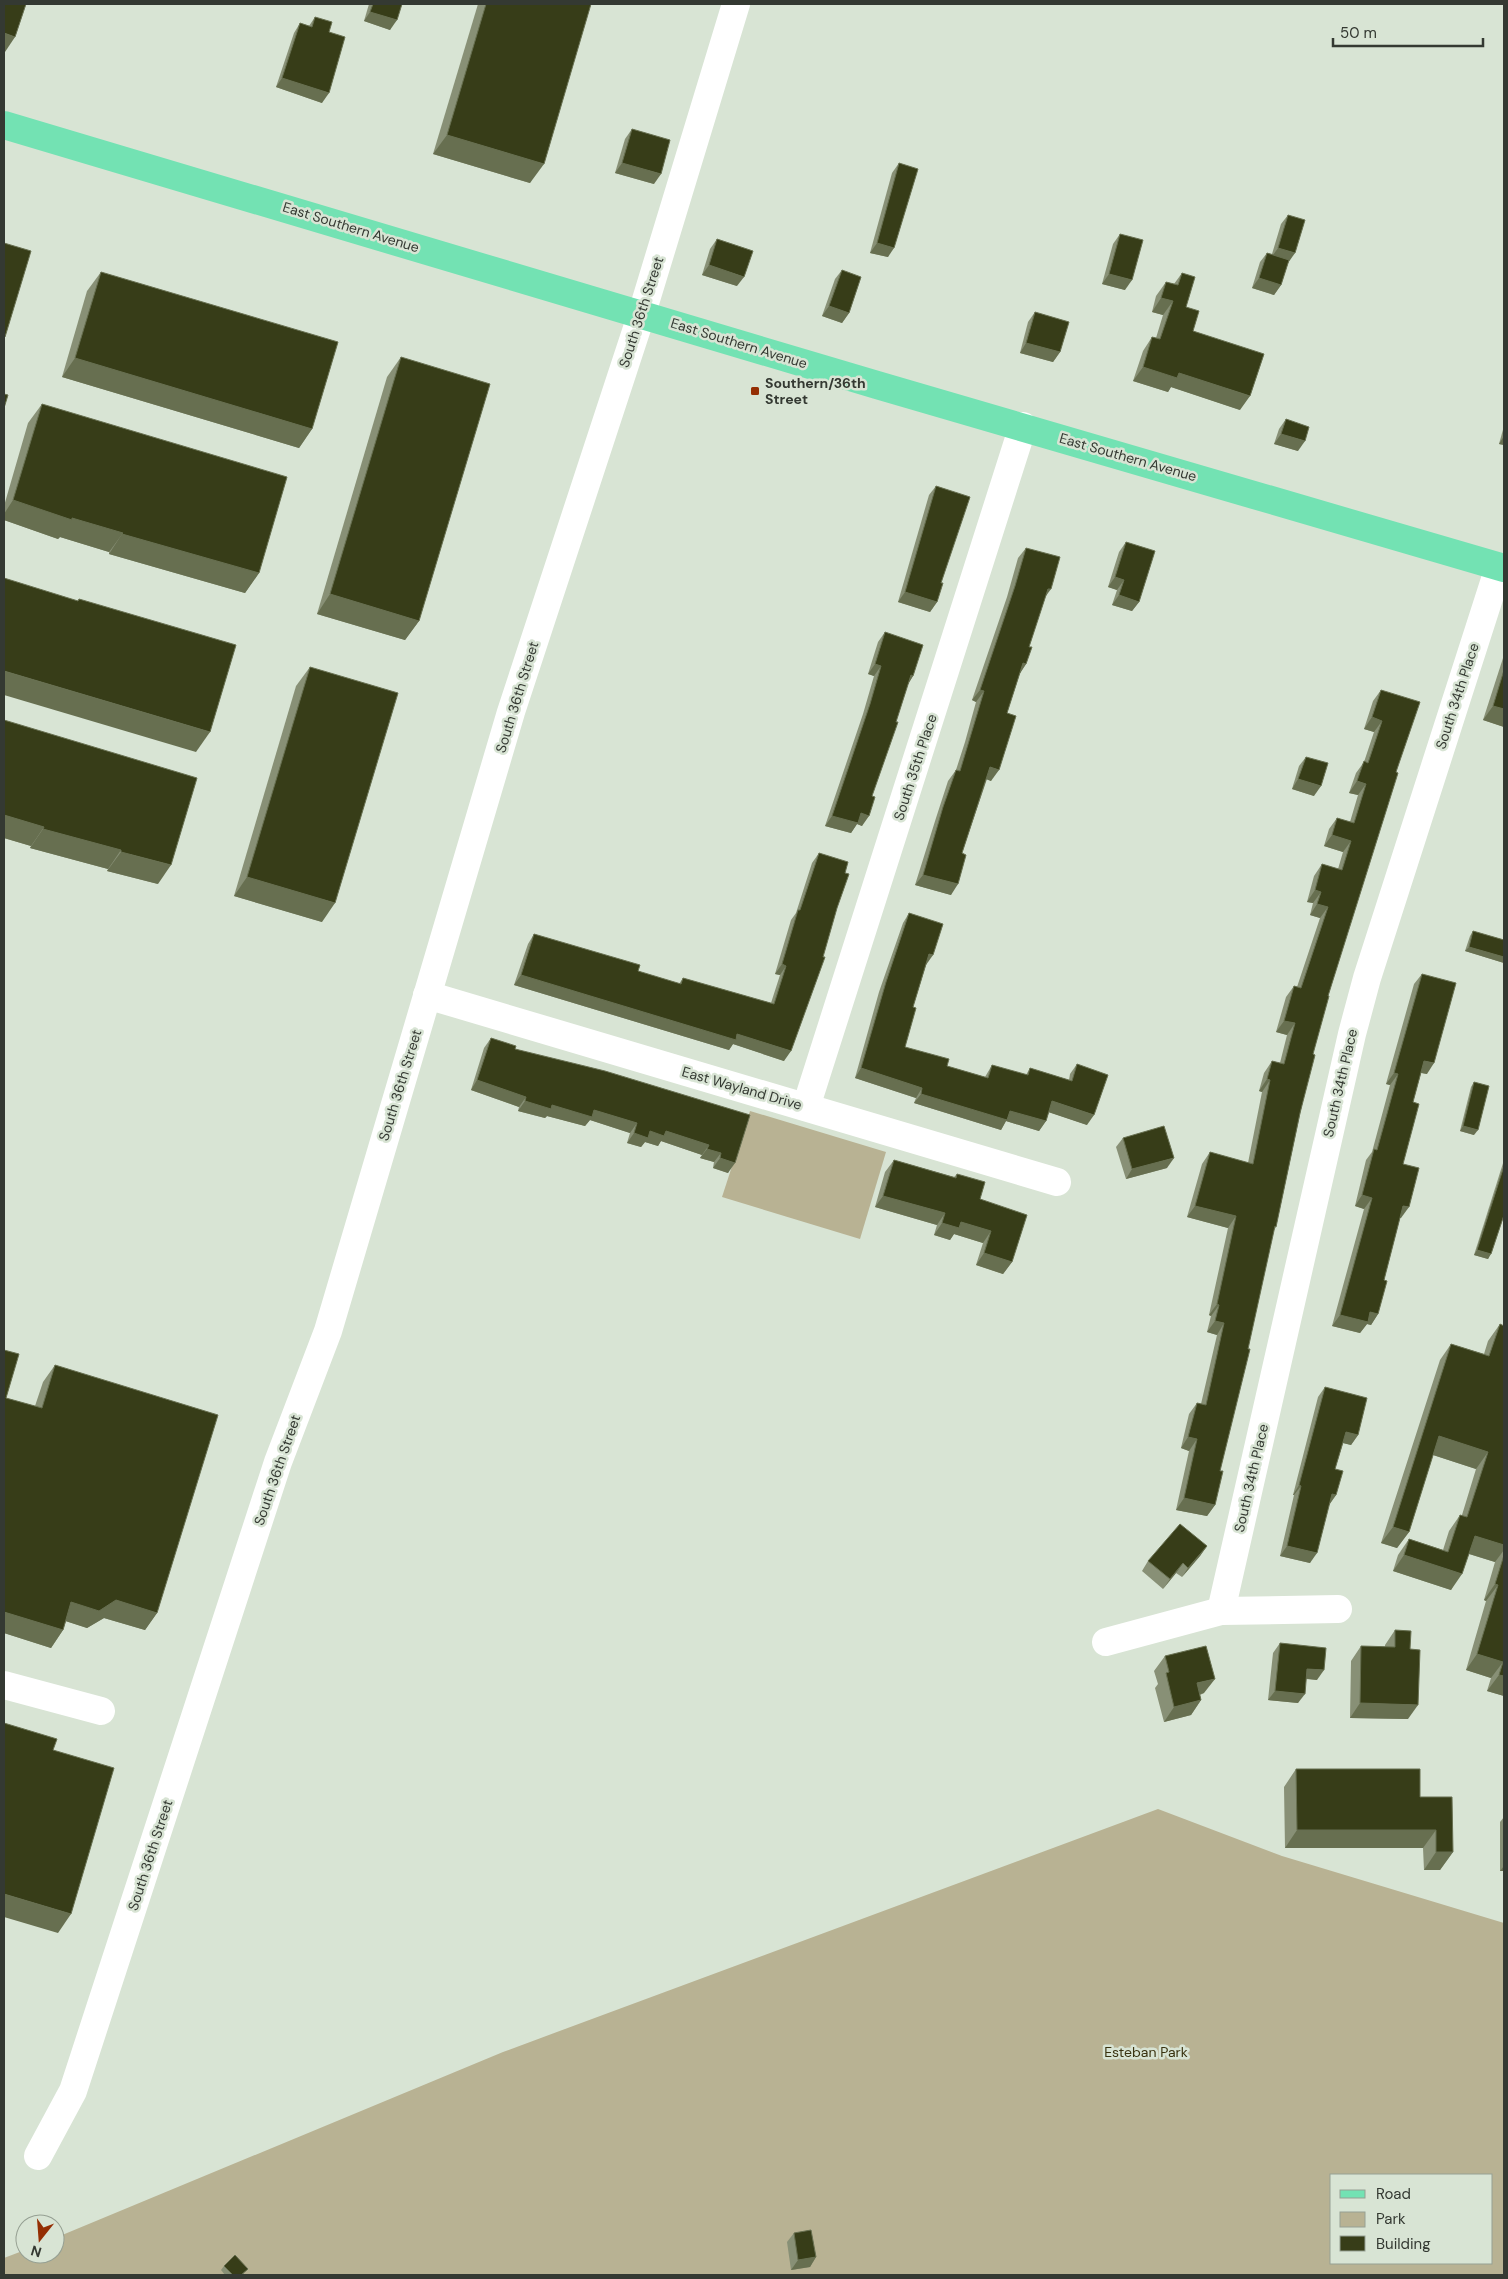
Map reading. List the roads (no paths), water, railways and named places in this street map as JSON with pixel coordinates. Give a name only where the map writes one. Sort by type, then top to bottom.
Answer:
[{"type":"main road","name":"East Southern Avenue","points":[[4,125],[1502,568]]},
{"type":"street","name":"South 36th Street","points":[[38,2156],[73,2091],[278,1462],[328,1332],[511,712],[642,313],[736,4]]},
{"type":"street","name":"South 35th Place","points":[[806,1107],[1023,426]]},
{"type":"street","name":"South 34th Place","points":[[1221,1611],[1352,1034],[1367,978],[1502,568]]},
{"type":"street","name":"East Wayland Drive","points":[[427,995],[1057,1182]]},
{"type":"street","points":[[1106,1642],[1221,1611],[1338,1609]]},
{"type":"street","points":[[4,1685],[102,1711]]},
{"type":"place","name":"Southern/36th Street","points":[[755,391]]},
{"type":"park label","name":"Esteban Park","points":[[1146,2052]]}]
